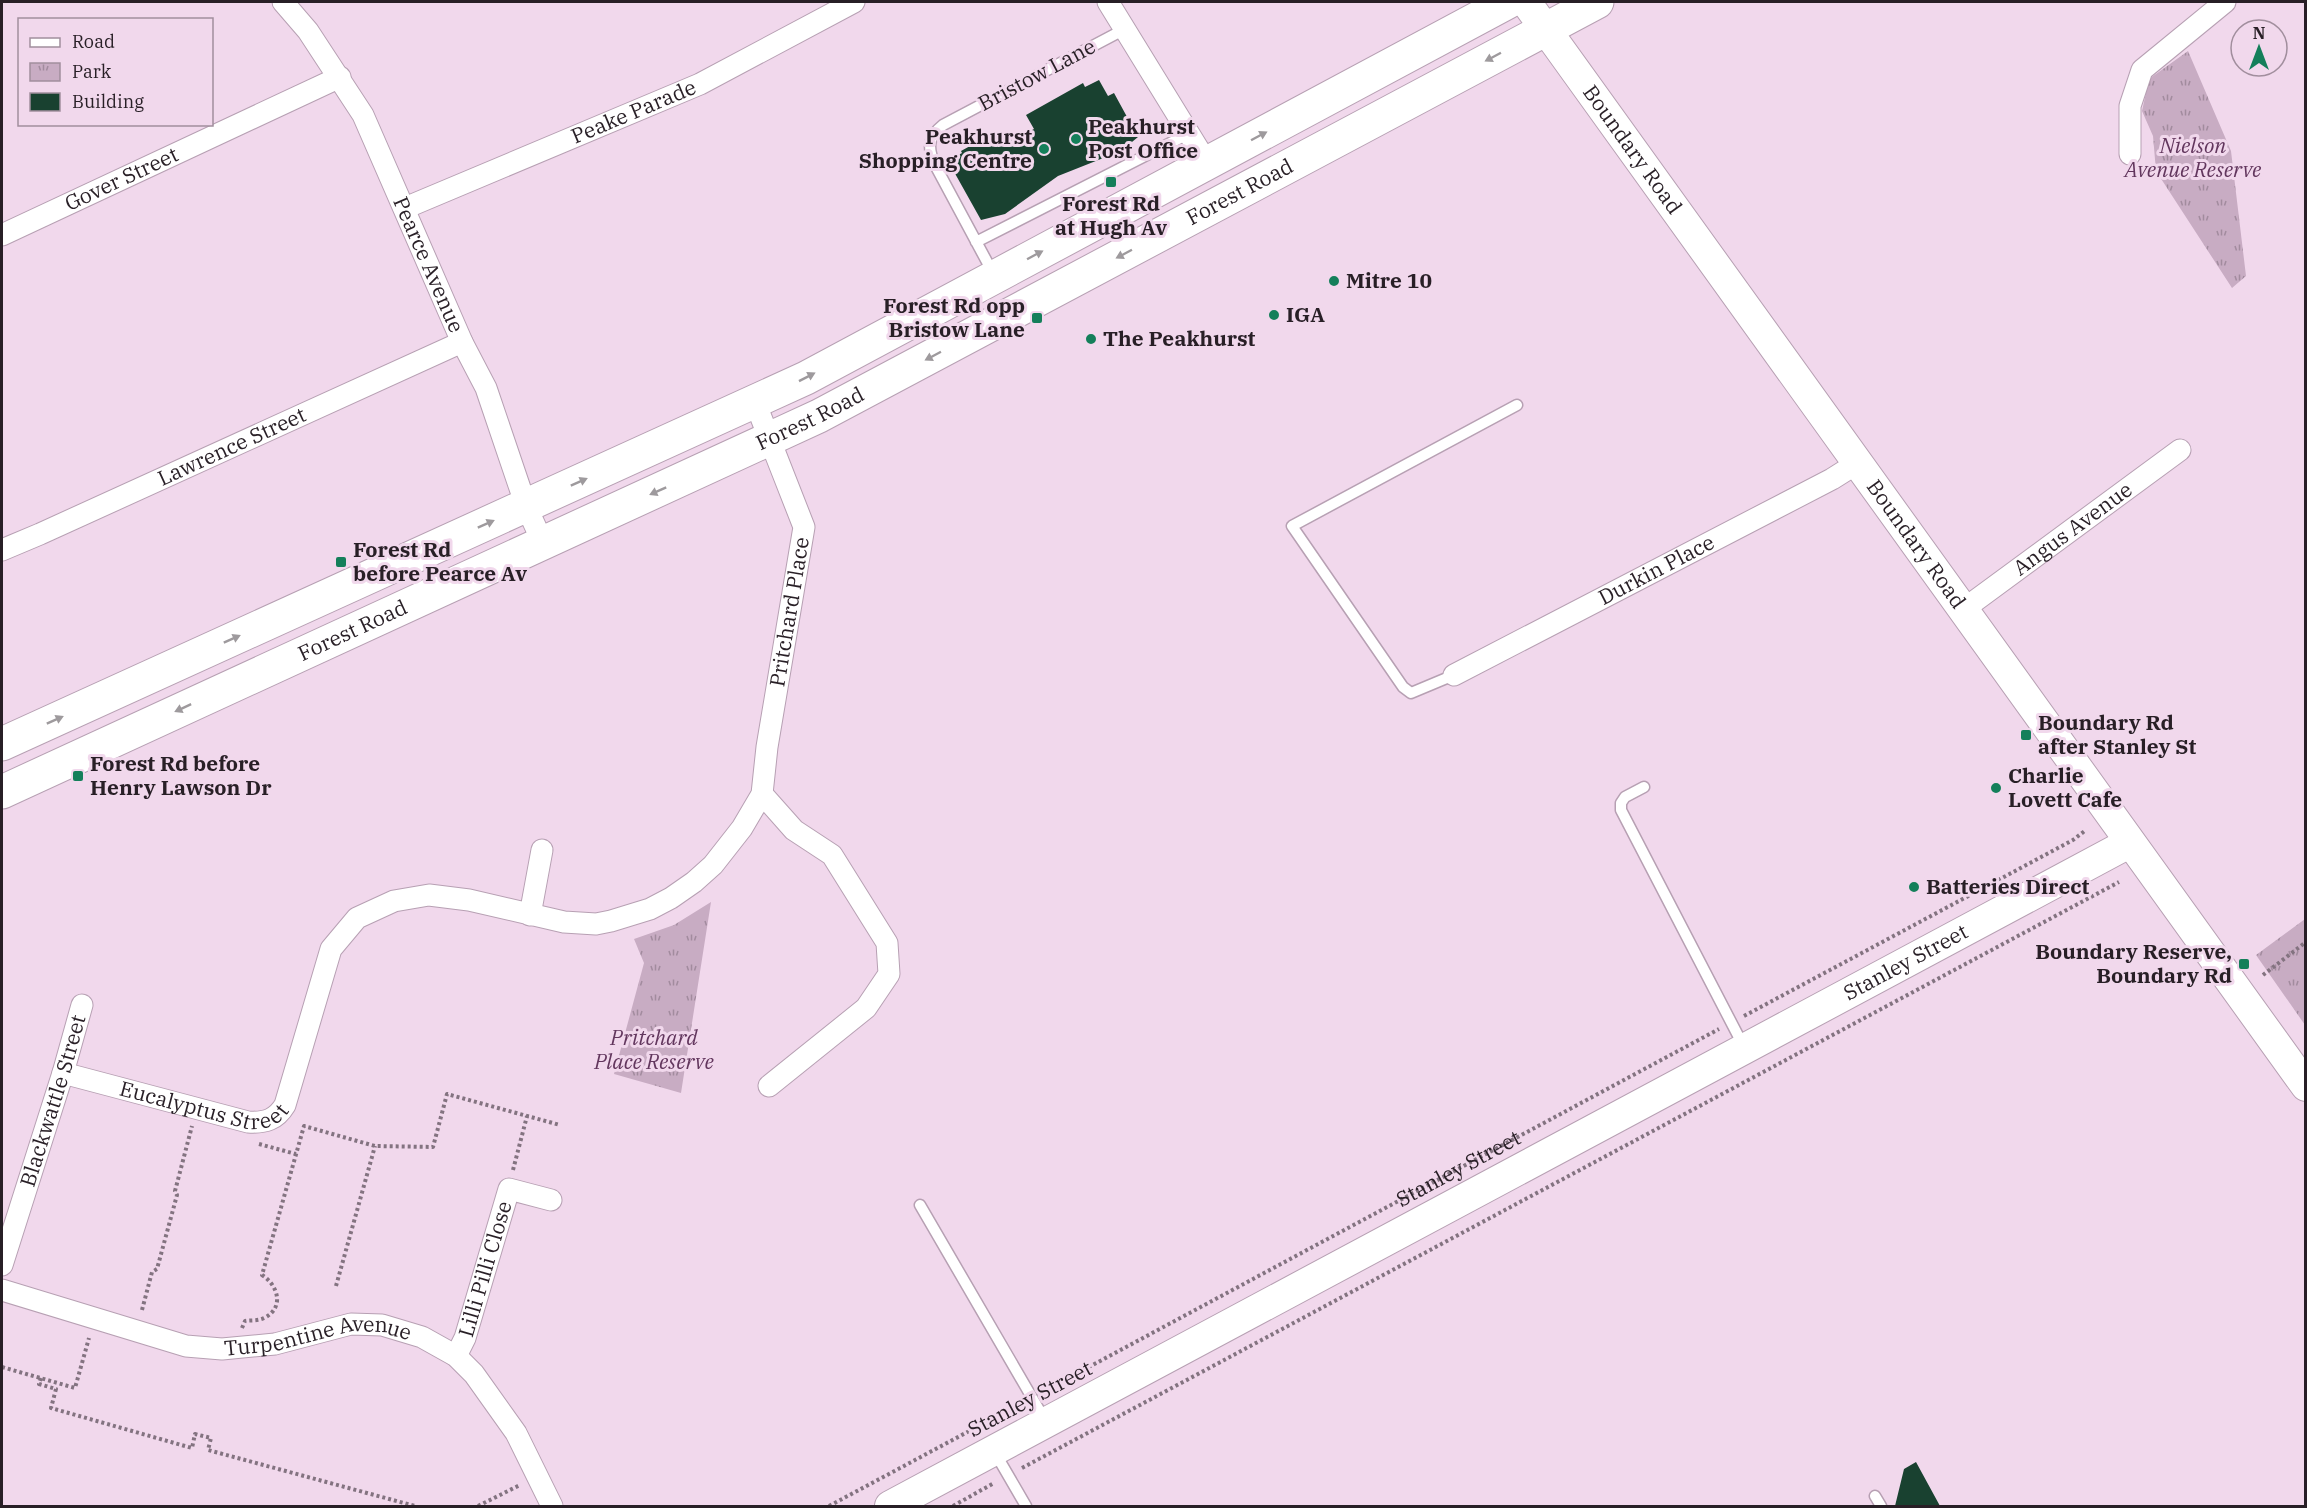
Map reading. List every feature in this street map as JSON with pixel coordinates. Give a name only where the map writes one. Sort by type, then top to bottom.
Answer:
[{"type":"main road","points":[[1411,55],[1449,17],[1460,2]]},
{"type":"main road","name":"Forest Road","points":[[2,744],[755,402],[845,358],[1508,2]]},
{"type":"main road","name":"Forest Road","points":[[2,792],[771,439],[887,381],[1597,2]]},
{"type":"street","name":"Pearce Avenue","points":[[284,2],[308,31],[363,115],[462,342],[486,388],[526,506],[543,543]]},
{"type":"street","name":"Peake Parade","points":[[405,208],[692,88],[854,2]]},
{"type":"street","points":[[1108,2],[1207,163]]},
{"type":"street","name":"Boundary Road","points":[[1526,2],[2306,1086]]},
{"type":"street","points":[[2130,154],[2130,106],[2142,70],[2225,2]]},
{"type":"street","name":"Gover Street","points":[[2,235],[340,77]]},
{"type":"street","name":"Lawrence Street","points":[[2,550],[462,342]]},
{"type":"street","name":"Pritchard Place","points":[[331,949],[357,918],[376,908],[413,897],[438,896],[470,900],[564,922],[596,924],[629,916],[671,898],[694,882],[728,848],[762,794],[767,747],[804,527],[755,402]]},
{"type":"street","name":"Angus Avenue","points":[[1964,609],[2180,450]]},
{"type":"street","name":"Durkin Place","points":[[1454,675],[1832,479],[1858,462]]},
{"type":"street","points":[[762,794],[794,830],[832,855],[887,943],[889,974],[866,1008],[769,1086]]},
{"type":"street","name":"Stanley Street","points":[[890,1506],[1001,1463],[1047,1422],[1738,1035],[2129,843]]},
{"type":"street","points":[[530,915],[542,850]]},
{"type":"street","name":"Eucalyptus Street","points":[[63,1073],[248,1122],[260,1123],[271,1120],[285,1105],[331,949]]},
{"type":"street","name":"Blackwattle Street","points":[[2,1265],[63,1073],[82,1005]]},
{"type":"street","name":"Lilli Pilli Close","points":[[456,1356],[465,1338],[509,1189],[551,1200]]},
{"type":"street","name":"Turpentine Avenue","points":[[2,1290],[186,1346],[222,1349],[275,1344],[351,1324],[382,1325],[422,1337],[456,1356],[474,1374],[516,1433],[552,1506]]},
{"type":"lane","name":"Bristow Lane","points":[[994,276],[930,154],[928,145],[930,138],[943,124],[1125,29]]},
{"type":"lane","points":[[976,242],[1188,134]]},
{"type":"lane","points":[[1454,675],[1411,693],[1403,687],[1293,526],[1517,405]]},
{"type":"lane","points":[[1644,788],[1625,797],[1621,803],[1621,810],[1738,1035]]},
{"type":"lane","points":[[920,1205],[1047,1422]]},
{"type":"lane","points":[[1001,1463],[1026,1506]]},
{"type":"lane","points":[[1875,1496],[1881,1506]]},
{"type":"path","name":"Stanley Street","points":[[1040,1393],[1738,1035],[2073,840],[2085,830]]},
{"type":"path","name":"Stanley Street","points":[[953,1506],[1001,1463],[2120,882]]},
{"type":"path","points":[[2263,975],[2306,942]]},
{"type":"path","points":[[234,1332],[242,1331],[245,1321],[264,1318],[276,1305],[275,1287],[262,1275],[304,1126],[375,1146],[433,1147],[447,1094],[560,1125]]},
{"type":"path","points":[[511,1177],[527,1116]]},
{"type":"path","points":[[150,1316],[141,1314],[152,1272],[157,1269],[192,1126]]},
{"type":"path","points":[[336,1286],[375,1146]]},
{"type":"path","points":[[2,1367],[75,1388],[91,1330]]},
{"type":"path","points":[[41,1378],[39,1384],[56,1389],[51,1408],[192,1448],[195,1434],[211,1438],[208,1450],[415,1506]]},
{"type":"path","name":"Stanley Street","points":[[829,1506],[1020,1404]]},
{"type":"path","points":[[478,1506],[520,1485]]},
{"type":"green space","name":"Nielson Avenue Reserve","points":[[2188,51],[2231,151],[2246,276],[2232,288],[2156,171],[2153,136],[2142,111],[2149,79]]},
{"type":"green space","name":"Pritchard Place Reserve","points":[[711,902],[681,1093],[614,1074],[644,963],[634,939],[674,925]]},
{"type":"green space","points":[[2305,919],[2305,1025],[2256,955]]},
{"type":"building","name":"Peakhurst Shopping Centre","points":[[1099,80],[1108,96],[1114,93],[1138,137],[1121,151],[1058,176],[1005,214],[981,220],[948,161],[990,135],[996,147],[1034,129],[1026,115],[1083,83],[1085,87]]},
{"type":"building","points":[[1916,1462],[1940,1506],[1895,1506],[1904,1469]]},
{"type":"place","name":"Peakhurst Post Office","points":[[1076,139]]},
{"type":"place","name":"Peakhurst Shopping Centre","points":[[1044,149]]},
{"type":"place","name":"Forest Rd at Hugh Av","points":[[1111,182]]},
{"type":"place","name":"Mitre 10","points":[[1334,281]]},
{"type":"place","name":"IGA","points":[[1274,315]]},
{"type":"place","name":"Forest Rd opp Bristow Lane","points":[[1037,318]]},
{"type":"place","name":"The Peakhurst","points":[[1091,339]]},
{"type":"place","name":"Forest Rd before Pearce Av","points":[[341,562]]},
{"type":"place","name":"Boundary Rd after Stanley St","points":[[2026,735]]},
{"type":"place","name":"Forest Rd before Henry Lawson Dr","points":[[78,776]]},
{"type":"place","name":"Charlie Lovett Cafe","points":[[1996,788]]},
{"type":"place","name":"Batteries Direct","points":[[1914,887]]},
{"type":"place","name":"Boundary Reserve, Boundary Rd","points":[[2244,964]]}]
